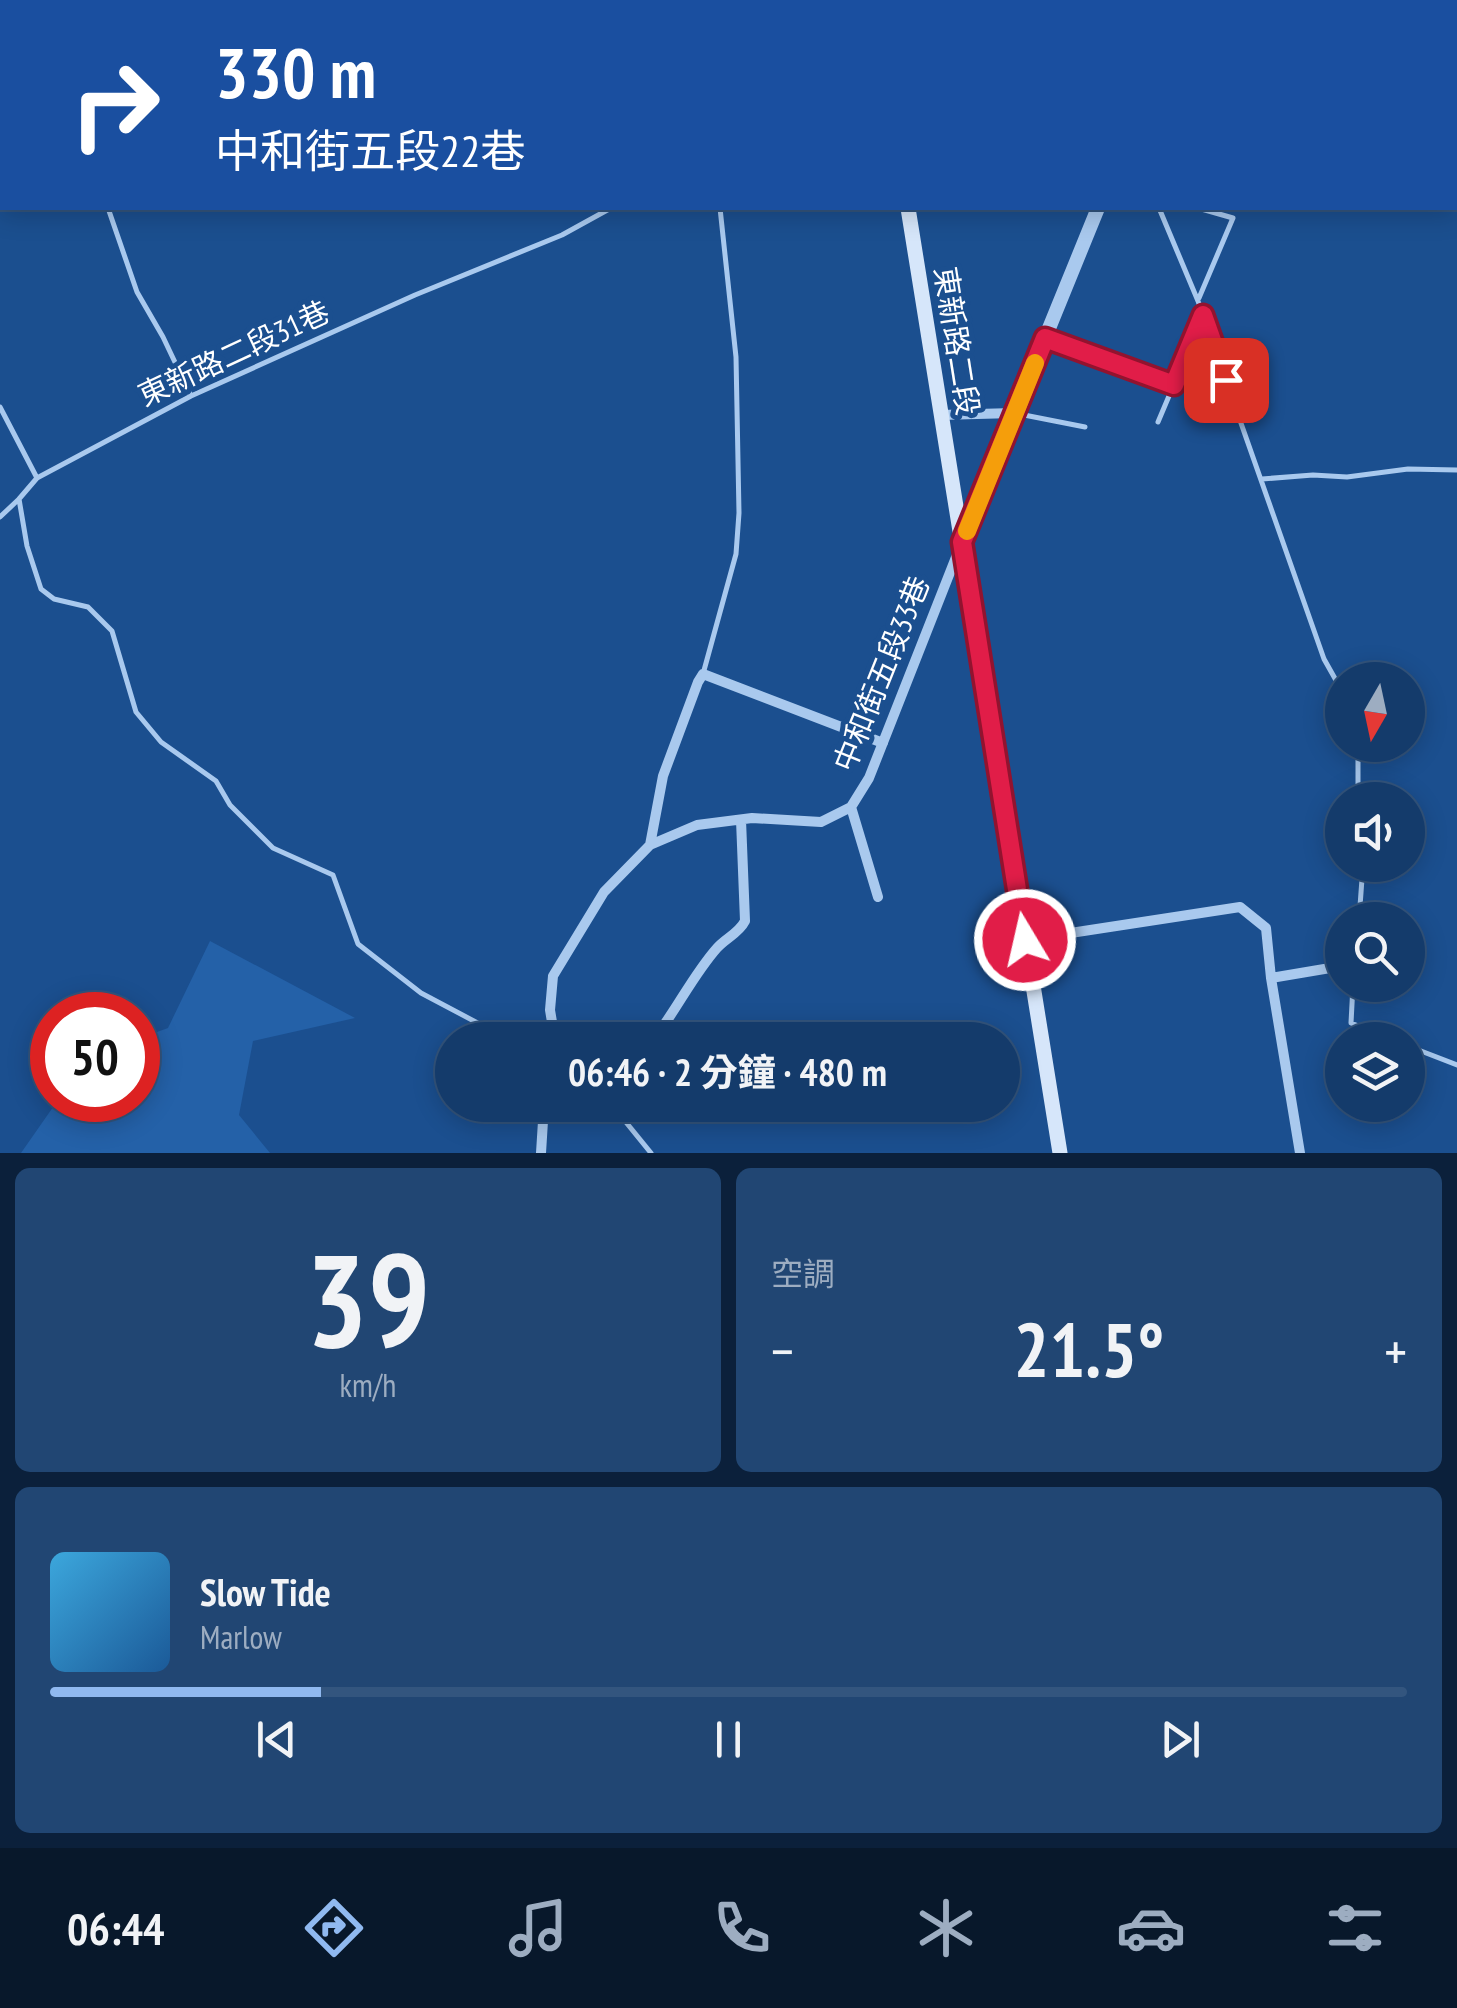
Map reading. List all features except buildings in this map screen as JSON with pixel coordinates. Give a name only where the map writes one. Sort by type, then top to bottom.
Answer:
[{"type":"main road","name":"東新路二段","points":[[908,210],[1060,1153]]},
{"type":"street","points":[[962,542],[1097,210]]},
{"type":"street","points":[[940,415],[1014,413]]},
{"type":"street","name":"中和街五段33巷","points":[[552,1022],[553,976],[604,892],[650,845],[697,825],[741,820],[821,822],[851,807],[869,778],[962,542]]},
{"type":"street","points":[[650,845],[663,776],[703,674],[883,743]]},
{"type":"street","points":[[851,807],[878,897]]},
{"type":"street","points":[[668,1022],[718,946],[746,921],[741,820]]},
{"type":"street","points":[[1025,940],[1240,907],[1266,928],[1300,1153]]},
{"type":"street","points":[[1271,978],[1325,969]]},
{"type":"street","points":[[540,1153],[543,1122]]},
{"type":"lane","points":[[109,210],[137,292],[192,396]]},
{"type":"lane","name":"東新路二段31巷","points":[[0,517],[37,478],[192,396],[415,295],[562,235],[607,210]]},
{"type":"lane","points":[[703,674],[736,554],[739,514],[736,357],[720,210]]},
{"type":"lane","points":[[1159,210],[1198,301],[1326,662]]},
{"type":"lane","points":[[1198,301],[1234,218],[1205,210]]},
{"type":"lane","points":[[1158,422],[1203,315]]},
{"type":"lane","points":[[1045,338],[1174,385]]},
{"type":"lane","points":[[0,407],[37,478]]},
{"type":"lane","points":[[1014,413],[1085,427]]},
{"type":"lane","points":[[1262,479],[1348,477],[1408,469],[1457,470]]},
{"type":"lane","points":[[19,499],[27,546],[41,589],[54,599],[88,607],[112,631],[136,712],[161,742],[216,781],[230,804],[273,848],[333,875],[358,944],[420,993],[475,1022]]},
{"type":"lane","points":[[1425,1053],[1457,1066]]},
{"type":"lane","points":[[626,1122],[651,1153]]},
{"type":"shaded area","points":[[210,941],[355,1018],[253,1041],[239,1115],[270,1153],[21,1153],[43,1122],[160,1122],[160,1031],[168,1028]]},
{"type":"slow traffic","points":[[967,531],[1035,363]]},
{"type":"route","points":[[1025,940],[962,542],[1045,338],[1174,385],[1203,315],[1226,380]]}]
